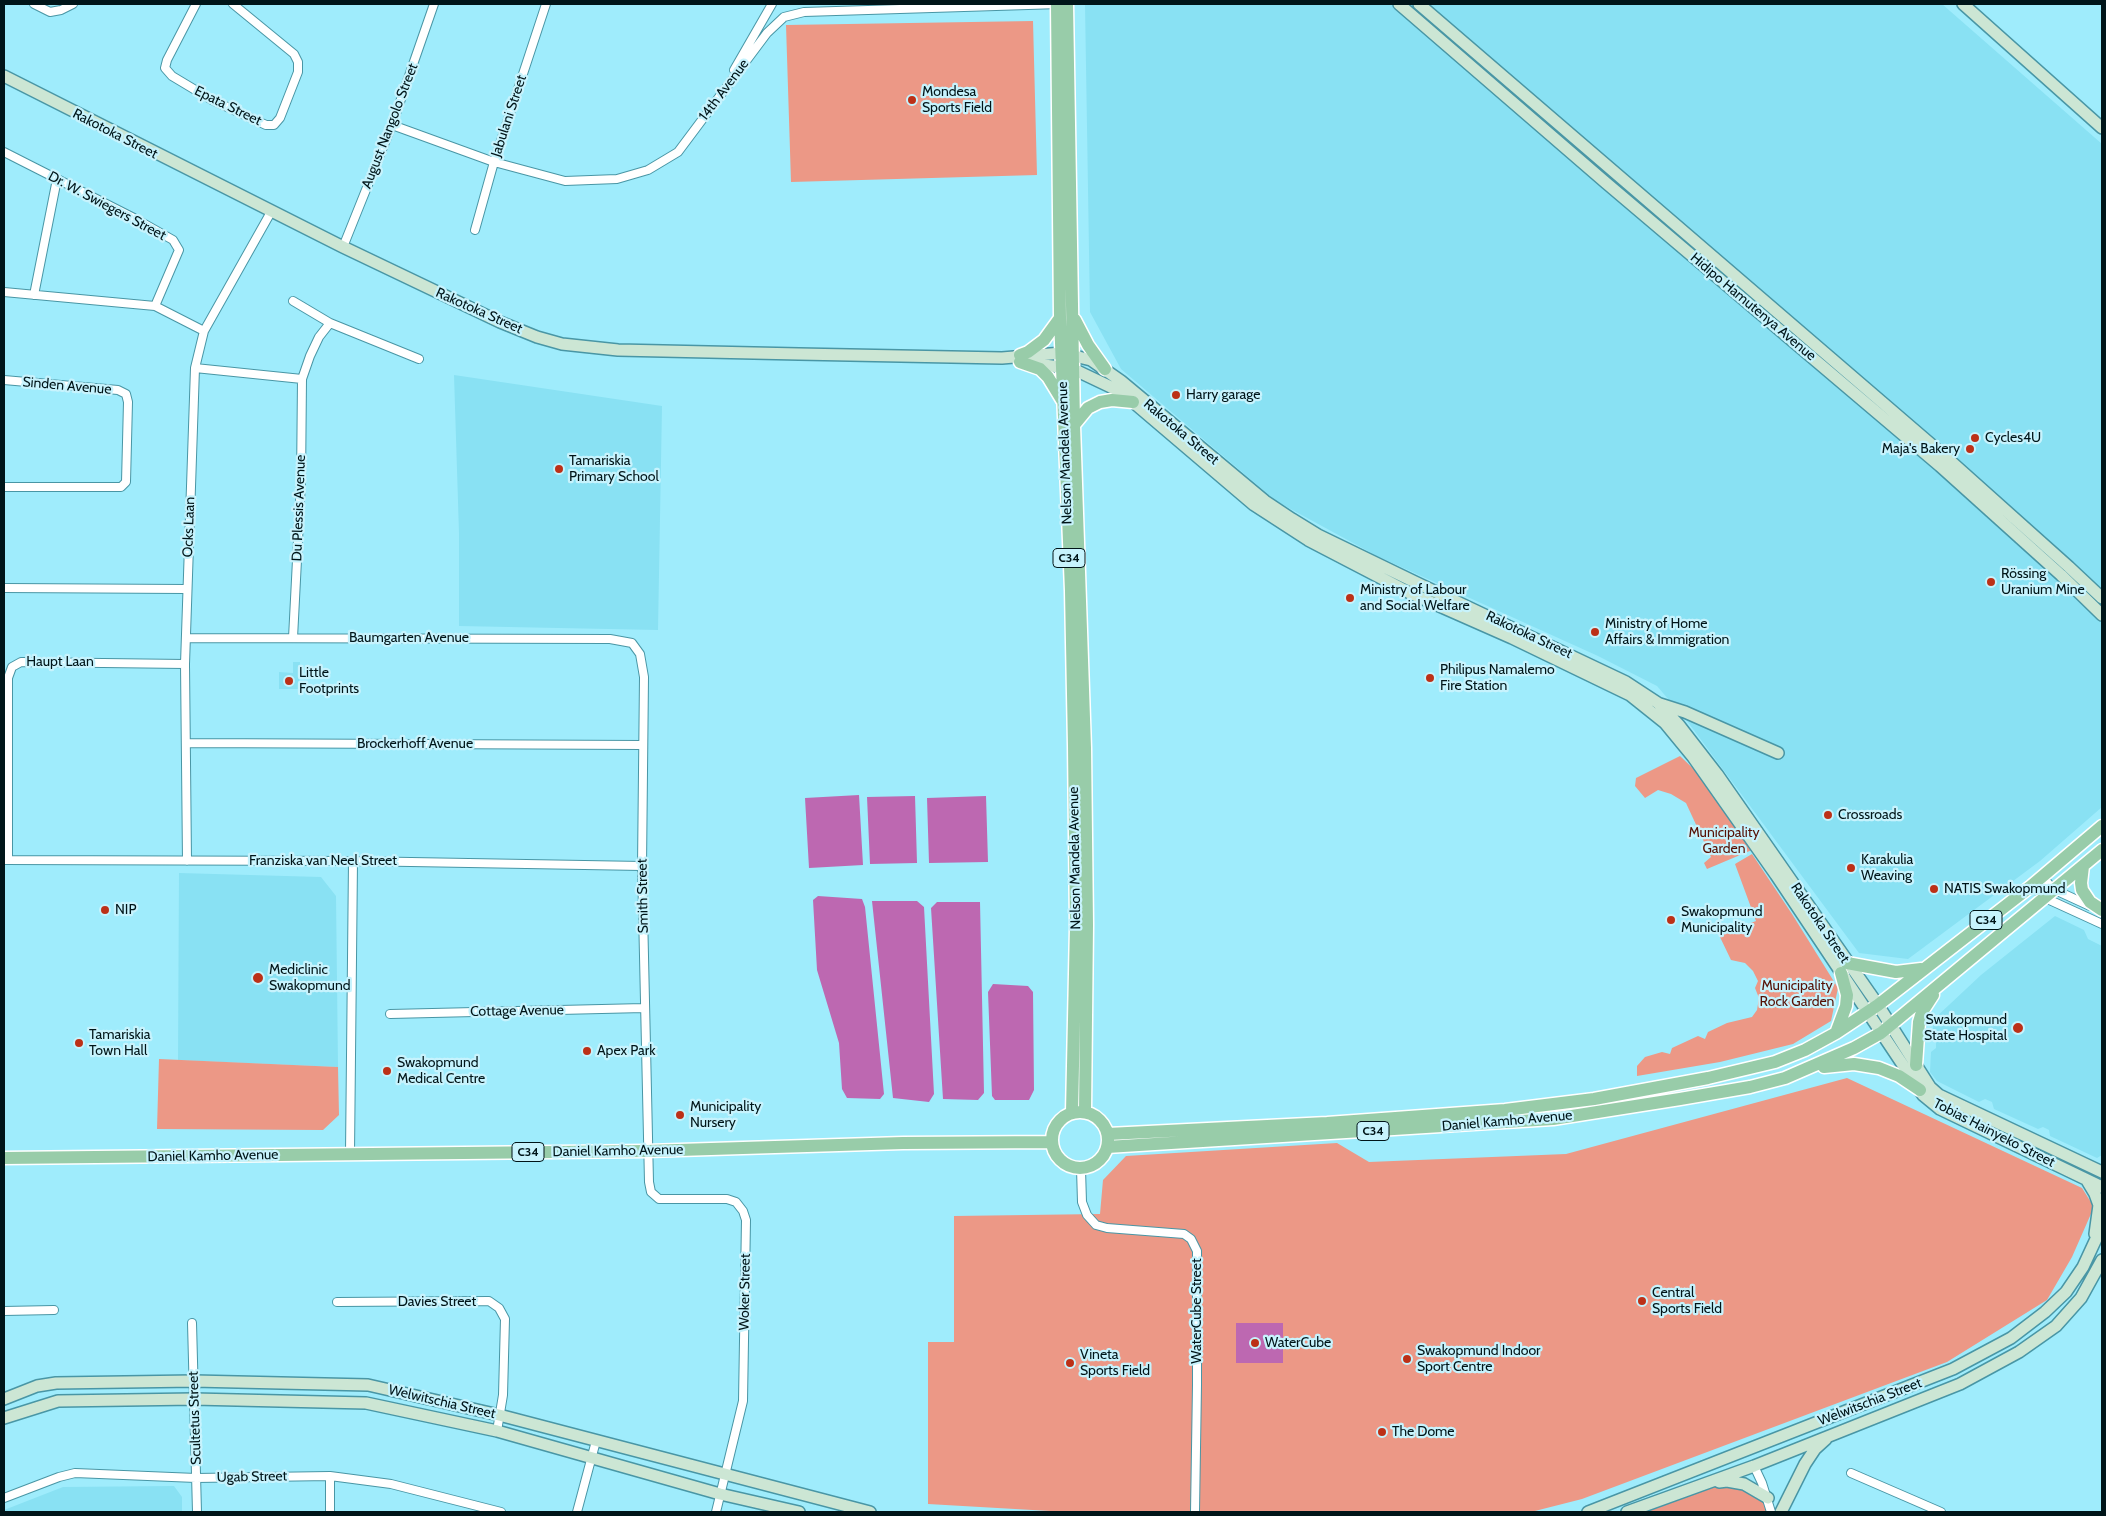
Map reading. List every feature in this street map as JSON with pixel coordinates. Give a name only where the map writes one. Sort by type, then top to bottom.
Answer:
[{"type":"main road","name":"Nelson Mandela Avenue","points":[[1057,4],[1060,318],[1068,354]]},
{"type":"main road","name":"Nelson Mandela Avenue","points":[[1067,4],[1071,308],[1063,402],[1071,591],[1079,1112]]},
{"type":"main road","points":[[1071,308],[1080,332],[1105,369]]},
{"type":"main road","points":[[1060,318],[1044,340],[1020,358],[1040,369],[1048,376],[1063,402]]},
{"type":"main road","name":"Nelson Mandela Avenue","points":[[1067,368],[1074,425],[1085,748],[1087,925],[1079,1112]]},
{"type":"main road","points":[[1074,425],[1088,408],[1100,402],[1112,400],[1134,402]]},
{"type":"main road","name":"C34","points":[[1872,1009],[2037,880],[2102,826]]},
{"type":"main road","name":"C34","points":[[1886,1029],[2102,850]]},
{"type":"main road","points":[[2083,866],[2081,883],[2085,896],[2102,911]]},
{"type":"main road","points":[[1836,1033],[1846,1006],[1847,995],[1844,968],[1896,972],[1923,968]]},
{"type":"main road","points":[[1916,1064],[1919,1022],[1922,1012],[1944,979]]},
{"type":"main road","name":"Daniel Kamho Avenue","points":[[1108,1141],[1415,1117],[1594,1100],[1708,1078],[1775,1062],[1805,1050],[1836,1033],[1872,1009]]},
{"type":"main road","name":"Daniel Kamho Avenue","points":[[1108,1141],[1553,1119],[1750,1087],[1804,1072],[1854,1048],[1886,1029]]},
{"type":"main road","points":[[1804,1072],[1842,1064],[1867,1066],[1899,1076],[1920,1090]]},
{"type":"main road","points":[[1079,1112],[1100,1119],[1108,1141],[1099,1161],[1081,1169],[1068,1166],[1062,1162],[1053,1150],[1052,1142],[1056,1123],[1066,1114],[1079,1112]]},
{"type":"main road","name":"Daniel Kamho Avenue","points":[[4,1158],[647,1151],[903,1143],[1052,1142]]},
{"type":"street","points":[[34,4],[50,12],[61,10],[73,4]]},
{"type":"street","name":"Epata Street","points":[[196,4],[167,60],[165,68],[172,76],[212,100],[266,125],[274,125],[280,118],[298,72],[298,62],[294,54],[233,4]]},
{"type":"street","name":"August Nangolo Street","points":[[343,247],[392,125],[433,4]]},
{"type":"street","name":"Jabulani Street","points":[[475,230],[494,162],[546,4]]},
{"type":"street","points":[[718,98],[772,4]]},
{"type":"street","name":"14th Avenue","points":[[392,125],[494,162],[565,181],[617,178],[648,170],[678,152],[767,33],[784,17],[804,12],[1067,4]]},
{"type":"street","name":"Hidipo Hamutenya Avenue","points":[[1400,4],[1940,466],[2061,575],[2102,616]]},
{"type":"street","name":"Hidipo Hamutenya Avenue","points":[[1419,4],[1947,458],[2070,567],[2102,598]]},
{"type":"street","points":[[1962,4],[2102,128]]},
{"type":"street","name":"Rakotoka Street","points":[[4,76],[270,212],[500,322],[537,337],[562,344],[618,350],[1002,358],[1068,354],[1091,360],[1105,369],[1265,502],[1318,535],[1626,682],[1658,703],[1704,756],[1872,1009]]},
{"type":"street","name":"Dr. W. Swiegers Street","points":[[4,152],[134,218],[172,240],[177,245],[179,250],[155,306]]},
{"type":"street","points":[[34,295],[57,179]]},
{"type":"street","name":"Ocks Laan","points":[[187,861],[186,589],[194,368],[204,331],[270,212]]},
{"type":"street","points":[[4,292],[155,306],[204,331]]},
{"type":"street","points":[[293,301],[330,323],[419,359]]},
{"type":"street","name":"Du Plessis Avenue","points":[[292,638],[300,482],[302,379],[319,336],[330,323]]},
{"type":"street","name":"Rakotoka Street","points":[[1020,358],[1067,368],[1115,388],[1134,402],[1254,505],[1281,524],[1410,593],[1630,695],[1658,718],[1684,745],[1844,968]]},
{"type":"street","points":[[194,368],[302,379]]},
{"type":"street","name":"Sinden Avenue","points":[[4,380],[118,390],[126,394],[128,402],[126,482],[121,487],[4,487]]},
{"type":"street","points":[[4,588],[186,589]]},
{"type":"street","name":"Baumgarten Avenue","points":[[186,638],[610,639],[632,643]]},
{"type":"street","name":"Smith Street","points":[[632,643],[640,654],[644,677],[642,866],[647,1151]]},
{"type":"street","name":"Haupt Laan","points":[[6,860],[8,678],[12,667],[21,662],[185,664]]},
{"type":"street","points":[[1658,703],[1685,712],[1778,753]]},
{"type":"street","name":"Brockerhoff Avenue","points":[[187,743],[643,745]]},
{"type":"street","name":"Franziska van Neel Street","points":[[6,860],[353,861],[642,866]]},
{"type":"street","points":[[350,1153],[353,861]]},
{"type":"street","points":[[2037,880],[2048,893],[2102,924]]},
{"type":"street","points":[[2037,880],[2048,893],[2102,911]]},
{"type":"street","name":"Cottage Avenue","points":[[390,1014],[644,1008]]},
{"type":"street","name":"Tobias Hainyeko Street","points":[[1872,1009],[1886,1029],[1916,1064],[1930,1087],[1939,1095],[2102,1172]]},
{"type":"street","name":"Tobias Hainyeko Street","points":[[1886,1029],[1920,1090],[1931,1103],[2102,1186]]},
{"type":"street","name":"Woker Street","points":[[647,1151],[651,1192],[659,1199],[727,1199],[736,1202],[743,1211],[746,1220],[743,1401],[716,1512]]},
{"type":"street","name":"WaterCube Street","points":[[1081,1169],[1082,1202],[1087,1215],[1096,1225],[1107,1228],[1184,1234],[1191,1239],[1197,1251],[1198,1386],[1195,1512]]},
{"type":"street","points":[[2085,1178],[2095,1194],[2099,1205],[2094,1231],[2095,1240]]},
{"type":"street","name":"Welwitschia Street","points":[[1588,1512],[1728,1459],[1953,1369],[2011,1338],[2045,1312],[2066,1292],[2083,1267],[2102,1226]]},
{"type":"street","name":"Welwitschia Street","points":[[1627,1512],[1754,1466],[1960,1384],[2019,1352],[2056,1326],[2081,1298],[2102,1260]]},
{"type":"street","name":"Davies Street","points":[[337,1302],[489,1301],[499,1308],[505,1319],[504,1395],[497,1431]]},
{"type":"street","points":[[4,1311],[54,1310]]},
{"type":"street","name":"Scultetus Street","points":[[192,1323],[197,1512]]},
{"type":"street","name":"Welwitschia Street","points":[[4,1398],[37,1386],[56,1383],[194,1381],[368,1385],[499,1415],[870,1512]]},
{"type":"street","name":"Welwitschia Street","points":[[4,1418],[40,1405],[58,1401],[194,1399],[366,1403],[497,1431],[720,1494],[799,1512]]},
{"type":"street","points":[[1781,1512],[1805,1464],[1815,1449],[1831,1434]]},
{"type":"street","points":[[577,1512],[596,1441]]},
{"type":"street","points":[[1771,1441],[1760,1452],[1754,1466],[1768,1498],[1771,1512]]},
{"type":"street","points":[[1728,1459],[1754,1466]]},
{"type":"street","name":"Ugab Street","points":[[4,1498],[59,1476],[75,1473],[196,1478],[330,1476],[391,1484],[501,1512]]},
{"type":"street","points":[[1851,1473],[1941,1512]]},
{"type":"street","points":[[330,1476],[330,1512]]},
{"type":"street","points":[[1706,1483],[1727,1481],[1744,1484],[1768,1498]]},
{"type":"shaded area","points":[[1085,4],[1942,4],[2102,144],[2102,807],[2040,861],[1908,959],[1859,953],[1687,721],[1657,686],[1598,656],[1377,556],[1276,501],[1121,369],[1090,312]]},
{"type":"shaded area","name":"Tamariskia Primary School","points":[[454,375],[662,406],[658,630],[459,626],[459,533]]},
{"type":"shaded area","name":"Little Footprints","points":[[293,662],[300,662],[299,689],[279,689],[279,672],[293,673]]},
{"type":"shaded area","points":[[859,795],[863,865],[809,868],[805,798]]},
{"type":"shaded area","points":[[915,796],[917,863],[870,864],[867,797]]},
{"type":"shaded area","points":[[986,796],[988,862],[929,863],[927,798]]},
{"type":"shaded area","name":"Mediclinic Swakopmund","points":[[179,873],[321,877],[336,896],[338,1067],[178,1060]]},
{"type":"shaded area","points":[[818,896],[862,899],[865,907],[884,1094],[880,1099],[847,1098],[842,1089],[839,1043],[817,970],[813,900]]},
{"type":"shaded area","points":[[872,901],[917,901],[924,907],[934,1094],[929,1102],[893,1098]]},
{"type":"shaded area","points":[[937,902],[980,902],[984,1093],[978,1100],[943,1099],[931,908]]},
{"type":"shaded area","name":"Swakopmund State Hospital","points":[[2055,916],[2084,930],[2088,939],[2102,946],[2102,1155],[2097,1158],[2050,1136],[2049,1130],[2043,1127],[2038,1129],[1994,1109],[1992,1102],[1985,1099],[1979,1102],[1937,1081],[1930,1072],[1931,1052],[1936,1048],[1936,1042],[1932,1038],[1934,1019],[1981,975]]},
{"type":"shaded area","points":[[993,984],[1028,986],[1033,992],[1034,1090],[1029,1100],[995,1100],[992,1096],[988,992]]},
{"type":"shaded area","points":[[1236,1323],[1283,1323],[1283,1363],[1236,1363]]},
{"type":"shaded area","points":[[174,1486],[182,1497],[182,1512],[4,1512],[4,1510],[63,1487]]},
{"type":"green space","name":"Mondesa Sports Field","points":[[1033,21],[1037,175],[791,182],[786,25]]},
{"type":"green space","name":"Municipality Garden","points":[[1680,756],[1702,777],[1752,850],[1707,869],[1704,863],[1711,857],[1686,803],[1671,794],[1658,790],[1645,798],[1635,786],[1636,778]]},
{"type":"green space","name":"Municipality Rock Garden","points":[[1752,854],[1838,988],[1831,1021],[1793,1044],[1720,1062],[1637,1076],[1637,1066],[1645,1057],[1662,1052],[1670,1054],[1672,1048],[1698,1036],[1705,1039],[1708,1032],[1727,1023],[1752,1017],[1757,1010],[1759,998],[1755,988],[1758,981],[1753,971],[1745,963],[1731,960],[1719,935],[1756,921],[1735,864]]},
{"type":"green space","points":[[159,1059],[338,1067],[339,1115],[323,1130],[157,1129]]},
{"type":"green space","points":[[1847,1078],[2082,1188],[2094,1207],[2072,1257],[2047,1300],[1947,1362],[1582,1499],[1531,1512],[1067,1512],[928,1504],[928,1342],[954,1342],[954,1216],[1100,1214],[1103,1180],[1126,1156],[1337,1143],[1369,1162],[1566,1154]]},
{"type":"green space","points":[[1706,1487],[1745,1487],[1763,1501],[1767,1512],[1641,1512]]},
{"type":"place","name":"Mondesa Sports Field","points":[[912,100]]},
{"type":"place","name":"Harry garage","points":[[1176,395]]},
{"type":"place","name":"Cycles4U","points":[[1975,438]]},
{"type":"place","name":"Maja's Bakery","points":[[1970,449]]},
{"type":"place","name":"Tamariskia Primary School","points":[[559,469]]},
{"type":"place","name":"Rössing Uranium Mine","points":[[1991,582]]},
{"type":"place","name":"Ministry of Labour and Social Welfare","points":[[1350,598]]},
{"type":"place","name":"Ministry of Home Affairs & Immigration","points":[[1595,632]]},
{"type":"place","name":"Philipus Namalemo Fire Station","points":[[1430,678]]},
{"type":"place","name":"Little Footprints","points":[[289,681]]},
{"type":"place","name":"Crossroads","points":[[1828,815]]},
{"type":"place","name":"Karakulia Weaving","points":[[1851,868]]},
{"type":"place","name":"NATIS Swakopmund","points":[[1934,889]]},
{"type":"place","name":"NIP","points":[[105,910]]},
{"type":"place","name":"Swakopmund Municipality","points":[[1671,920]]},
{"type":"place","name":"Mediclinic Swakopmund","points":[[258,978]]},
{"type":"place","name":"Swakopmund State Hospital","points":[[2018,1028]]},
{"type":"place","name":"Tamariskia Town Hall","points":[[79,1043]]},
{"type":"place","name":"Apex Park","points":[[587,1051]]},
{"type":"place","name":"Swakopmund Medical Centre","points":[[387,1071]]},
{"type":"place","name":"Municipality Nursery","points":[[680,1115]]},
{"type":"place","name":"Central Sports Field","points":[[1642,1301]]},
{"type":"place","name":"WaterCube","points":[[1255,1343]]},
{"type":"place","name":"Swakopmund Indoor Sport Centre","points":[[1407,1359]]},
{"type":"place","name":"Vineta Sports Field","points":[[1070,1363]]},
{"type":"place","name":"The Dome","points":[[1382,1432]]}]
